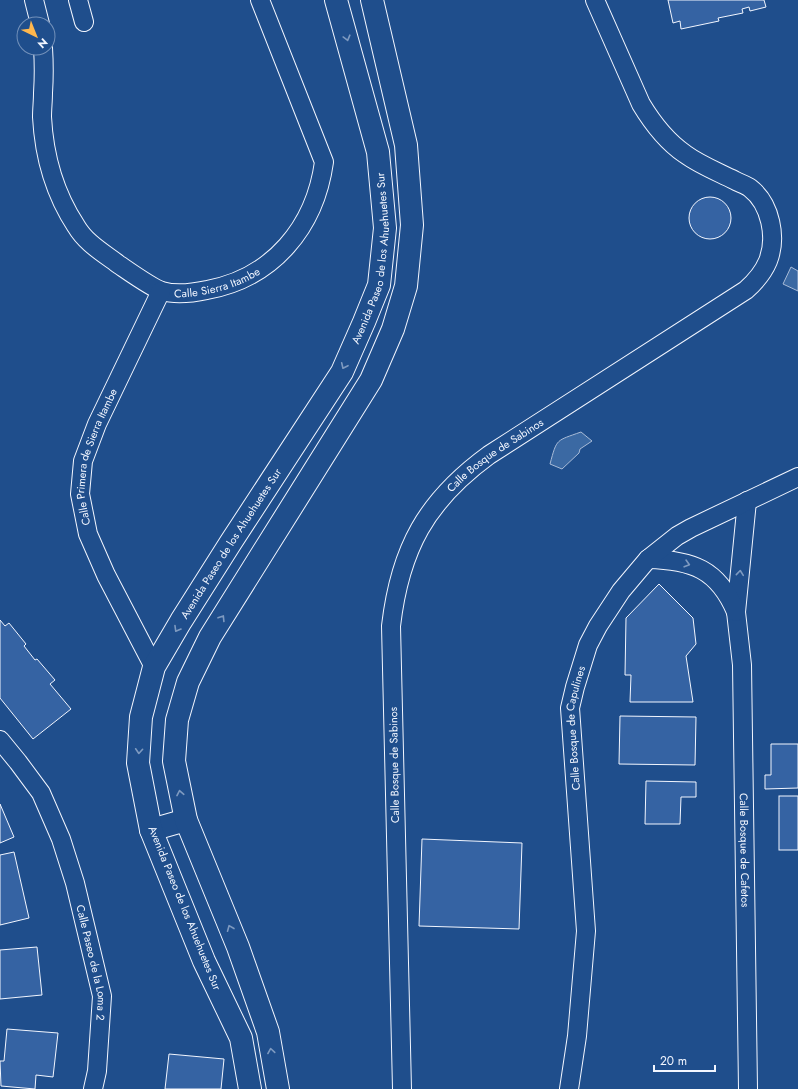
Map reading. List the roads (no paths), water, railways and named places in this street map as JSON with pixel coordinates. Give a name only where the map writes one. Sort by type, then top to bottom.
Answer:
[{"type":"street","points":[[34,0],[38,16]]},
{"type":"street","points":[[78,0],[84,22]]},
{"type":"street","name":"Calle Sierra Itambe","points":[[44,56],[42,116],[48,163],[61,198],[75,226],[93,246],[161,291],[197,292],[214,289],[232,284],[259,270],[278,256],[290,243],[301,228],[316,196],[321,180],[324,162],[260,0]]},
{"type":"street","name":"Avenida Paseo de los Ahuehuetes Sur","points":[[250,1089],[241,1038],[204,961],[151,830],[138,763],[141,717],[154,667],[231,542],[342,372],[379,285],[385,228],[378,152],[336,0]]},
{"type":"street","points":[[278,1089],[268,1032],[238,947],[186,820],[174,761],[177,720],[188,682],[210,637],[371,380],[393,329],[406,286],[412,225],[406,145],[372,0]]},
{"type":"street","name":"Calle Bosque de Sabinos","points":[[402,1089],[391,626],[394,600],[400,575],[409,550],[420,527],[434,506],[450,487],[468,470],[495,451],[746,290],[755,282],[763,271],[771,248],[772,235],[770,222],[766,209],[760,198],[750,188],[698,162],[686,154],[661,133],[650,119],[641,104],[595,0]]},
{"type":"street","name":"Calle Primera de Sierra Itambe","points":[[154,667],[106,576],[88,534],[80,494],[83,462],[97,424],[161,291]]},
{"type":"street","name":"Calle Bosque de Capulines","points":[[569,1089],[577,1036],[586,931],[570,708],[580,666],[588,645],[598,626],[621,591],[648,560],[677,536],[691,528],[798,477]]},
{"type":"street","name":"Calle Bosque de Cafetos","points":[[747,501],[736,612],[742,665],[748,1089]]},
{"type":"street","points":[[231,542],[258,561]]},
{"type":"street","name":"Calle Bosque de Cafetos","points":[[648,560],[679,561],[694,566],[707,573],[725,590],[736,612]]},
{"type":"street","name":"Calle Paseo de la Loma 2","points":[[0,740],[41,793],[61,839],[75,883],[102,996],[97,1071],[93,1089]]},
{"type":"street","points":[[151,830],[186,820]]},
{"type":"water","points":[[791,267],[798,271],[798,291],[783,284]]},
{"type":"water","points":[[581,432],[592,441],[580,449],[579,453],[562,469],[550,464],[556,445],[562,439]]}]
